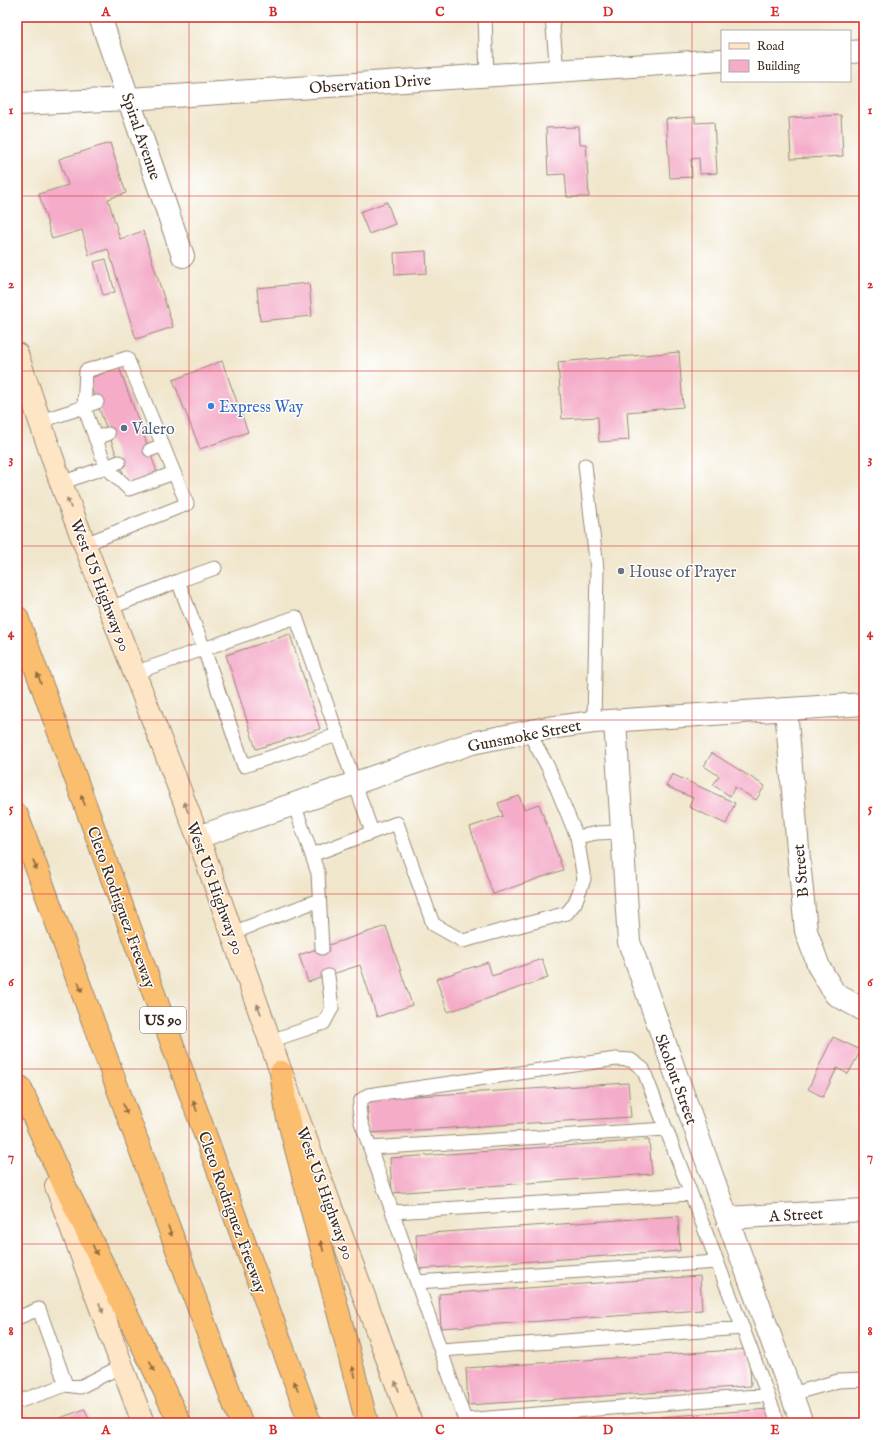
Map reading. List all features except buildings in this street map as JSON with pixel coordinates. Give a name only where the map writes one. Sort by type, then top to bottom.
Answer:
[{"type":"highway","name":"Cleto Rodriguez Freeway","points":[[17,617],[310,1423]]},
{"type":"highway","points":[[17,815],[241,1423]]},
{"type":"highway","points":[[281,1072],[287,1114],[368,1423]]},
{"type":"highway","points":[[19,1083],[69,1194],[180,1423]]},
{"type":"main road","name":"West US Highway 90","points":[[17,354],[62,483],[198,837],[281,1072],[411,1423]]},
{"type":"main road","points":[[19,1083],[23,1109],[143,1423]]},
{"type":"street","name":"Spiral Avenue","points":[[100,17],[183,256]]},
{"type":"street","points":[[851,52],[864,51]]},
{"type":"street","name":"Observation Drive","points":[[17,104],[129,99],[721,60]]},
{"type":"street","name":"Gunsmoke Street","points":[[198,837],[472,743],[528,731],[604,722],[864,704]]},
{"type":"street","name":"B Street","points":[[786,709],[806,931],[819,967],[835,994],[864,1010]]},
{"type":"street","name":"Skolout Street","points":[[604,722],[621,832],[629,942],[802,1423]]},
{"type":"street","name":"A Street","points":[[727,1218],[864,1210]]},
{"type":"lane","points":[[485,17],[487,76]]},
{"type":"lane","points":[[552,17],[557,71]]},
{"type":"lane","points":[[85,544],[187,504],[163,445],[146,421],[134,391],[127,358],[86,371],[84,407],[106,467],[130,488],[174,473]]},
{"type":"lane","points":[[41,421],[97,402]]},
{"type":"lane","points":[[95,438],[108,434]]},
{"type":"lane","points":[[150,450],[163,445]]},
{"type":"lane","points":[[62,483],[119,462]]},
{"type":"lane","points":[[585,465],[597,569],[604,722]]},
{"type":"lane","points":[[110,608],[215,568]]},
{"type":"lane","points":[[178,582],[204,649],[244,766],[337,735]]},
{"type":"lane","points":[[134,673],[296,617],[372,832]]},
{"type":"lane","points":[[312,855],[397,823],[433,924],[463,940],[567,913],[576,903],[584,879],[577,837],[548,767],[528,731]]},
{"type":"lane","points":[[294,804],[318,873],[322,948]]},
{"type":"lane","points":[[577,837],[596,833],[621,832]]},
{"type":"lane","points":[[232,933],[319,900]]},
{"type":"lane","points":[[270,1041],[324,1023],[332,1008],[328,976]]},
{"type":"lane","points":[[768,1395],[466,1422],[361,1122],[359,1108],[361,1100],[368,1095],[616,1059],[631,1060],[643,1069],[743,1328],[768,1395],[778,1423]]},
{"type":"lane","points":[[370,1148],[666,1129]]},
{"type":"lane","points":[[393,1212],[691,1194]]},
{"type":"lane","points":[[417,1282],[717,1262]]},
{"type":"lane","points":[[17,1318],[39,1309],[66,1385]]},
{"type":"lane","points":[[441,1350],[743,1328]]},
{"type":"lane","points":[[17,1402],[66,1385],[80,1387],[122,1366]]},
{"type":"lane","points":[[792,1394],[838,1381],[863,1382]]},
{"type":"place","name":"Express Way","points":[[211,406]]},
{"type":"place","name":"Valero","points":[[124,428]]},
{"type":"place","name":"House of Prayer","points":[[621,571]]}]
